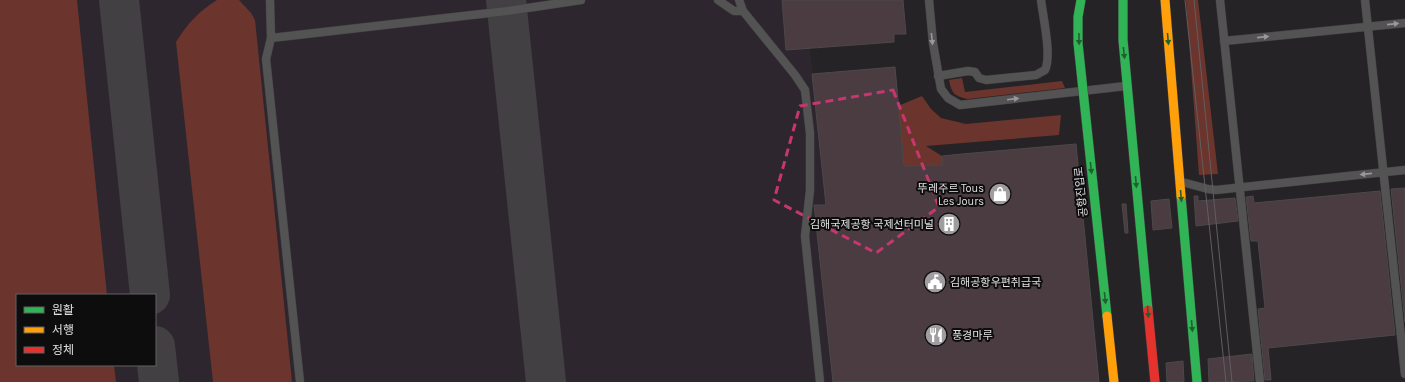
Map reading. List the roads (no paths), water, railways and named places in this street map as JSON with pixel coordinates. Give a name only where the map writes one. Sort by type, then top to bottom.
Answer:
[{"type":"main road","name":"공항진입로","points":[[1080,0],[1078,17],[1078,43],[1114,382]]},
{"type":"main road","points":[[1123,0],[1123,40],[1155,382]]},
{"type":"main road","points":[[1165,0],[1197,382]]},
{"type":"lane","points":[[270,0],[271,38],[266,59],[300,382]]},
{"type":"lane","points":[[271,38],[507,11],[581,0]]},
{"type":"lane","points":[[718,0],[734,11],[743,11]]},
{"type":"lane","points":[[739,0],[743,11],[795,75],[805,90],[810,133],[810,190],[805,236],[820,382]]},
{"type":"lane","points":[[929,0],[933,43],[941,89],[948,98],[960,105],[1128,86]]},
{"type":"lane","points":[[938,76],[968,71],[975,72],[980,79],[986,80],[1036,75],[1046,70],[1048,54],[1041,0]]},
{"type":"lane","points":[[1220,0],[1260,382]]},
{"type":"lane","points":[[1365,0],[1405,374]]},
{"type":"lane","points":[[1224,42],[1405,23]]},
{"type":"lane","points":[[1180,181],[1208,189],[1240,188],[1405,170]]},
{"type":"tram line","points":[[1185,0],[1226,382]]},
{"type":"tram line","points":[[1194,0],[1232,382]]},
{"type":"place","name":"뚜레주르 Tous Les Jours","points":[[1000,194]]},
{"type":"place","name":"김해국제공항 국제선터미널","points":[[949,224]]},
{"type":"place","name":"김해공항우편취급국","points":[[935,282]]},
{"type":"place","name":"풍경마루","points":[[936,335]]}]
